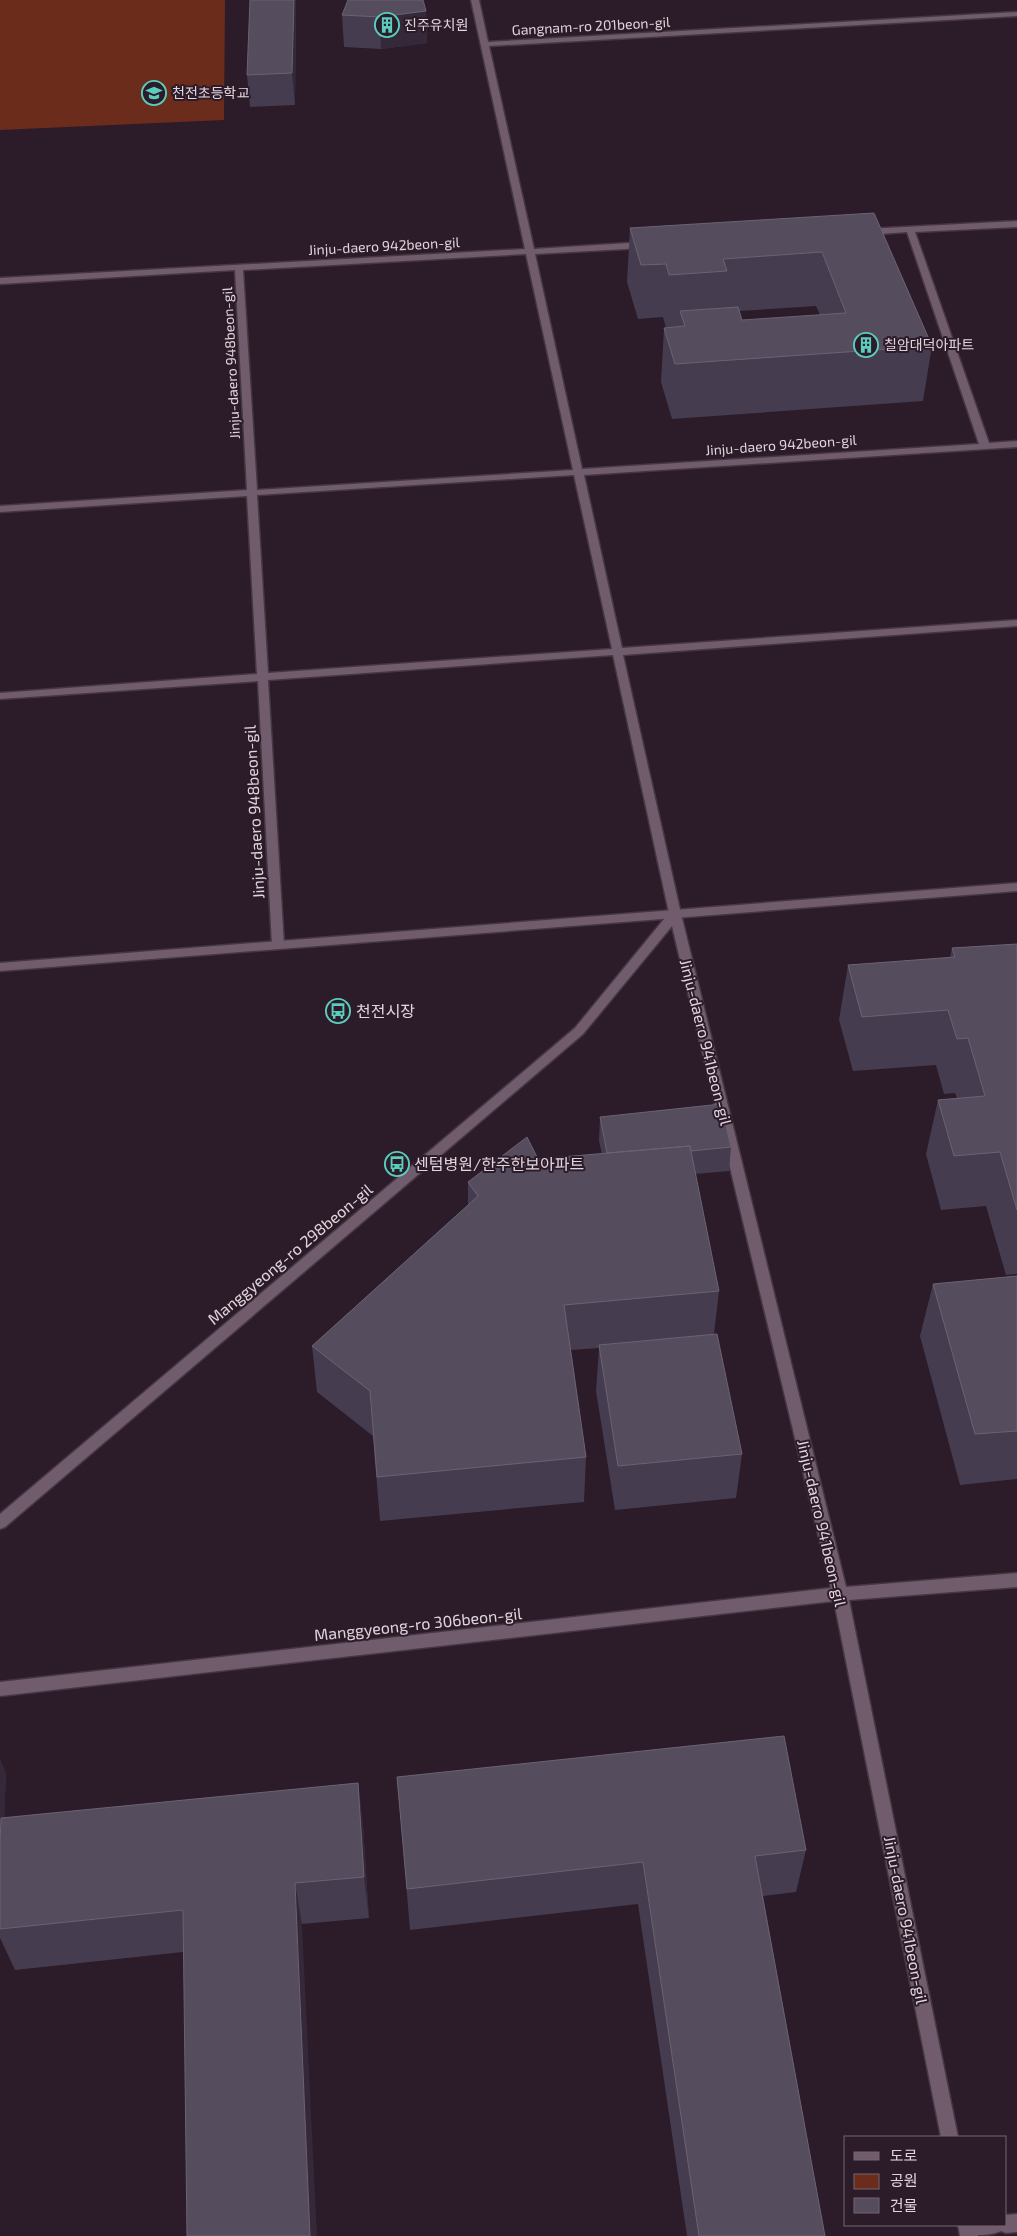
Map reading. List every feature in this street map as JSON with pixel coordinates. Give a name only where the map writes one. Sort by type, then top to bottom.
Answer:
[{"type":"street","points":[[475,0],[675,914]]},
{"type":"street","name":"Gangnam-ro 201beon-gil","points":[[485,44],[1017,14]]},
{"type":"street","points":[[861,232],[1017,224]]},
{"type":"street","points":[[910,230],[985,446]]},
{"type":"street","name":"Jinju-daero 942beon-gil","points":[[239,268],[657,244]]},
{"type":"street","name":"Jinju-daero 948beon-gil","points":[[0,281],[239,268],[278,946]]},
{"type":"street","name":"Jinju-daero 942beon-gil","points":[[252,493],[1017,444]]},
{"type":"street","points":[[0,509],[252,493]]},
{"type":"street","points":[[0,696],[1017,623]]},
{"type":"street","points":[[0,967],[1017,887]]},
{"type":"street","name":"Manggyeong-ro 298beon-gil","points":[[0,1524],[579,1031],[675,914]]},
{"type":"street","name":"Jinju-daero 941beon-gil","points":[[675,914],[840,1594],[950,2136]]},
{"type":"street","name":"Manggyeong-ro 306beon-gil","points":[[0,1689],[840,1594],[1017,1580]]},
{"type":"street","points":[[968,2229],[988,2226]]},
{"type":"green space","name":"천전초등학교","points":[[0,0],[225,0],[224,120],[0,130]]},
{"type":"building","points":[[250,0],[294,0],[292,73],[247,75]]},
{"type":"building","points":[[348,0],[423,0],[426,11],[380,17],[342,15]]},
{"type":"building","points":[[874,213],[932,346],[675,364],[664,328],[685,326],[680,311],[738,307],[742,320],[846,313],[822,252],[723,259],[727,271],[669,275],[666,264],[641,265],[630,228]]},
{"type":"building","points":[[1017,944],[1017,1210],[1000,1152],[954,1156],[938,1100],[985,1096],[968,1038],[957,1039],[948,1010],[862,1017],[848,965],[955,957],[952,948]]},
{"type":"building","points":[[721,1104],[731,1147],[691,1151],[690,1146],[607,1153],[600,1117]]},
{"type":"building","points":[[527,1137],[538,1159],[690,1146],[719,1291],[564,1305],[586,1457],[377,1477],[370,1391],[312,1346],[478,1196],[468,1182]]},
{"type":"building","points":[[1017,1276],[1017,1431],[975,1434],[933,1284]]},
{"type":"building","points":[[717,1334],[742,1454],[618,1466],[599,1345]]},
{"type":"building","points":[[784,1736],[806,1850],[755,1856],[825,2236],[699,2236],[643,1862],[407,1889],[397,1777]]},
{"type":"building","points":[[358,1783],[364,1877],[295,1883],[310,2236],[187,2236],[183,1910],[0,1929],[1,1818]]},
{"type":"place","name":"진주유치원","points":[[387,25]]},
{"type":"place","name":"천전초등학교","points":[[154,93]]},
{"type":"place","name":"칠암대덕아파트","points":[[866,345]]},
{"type":"place","name":"천전시장","points":[[338,1011]]},
{"type":"place","name":"센텀병원/한주한보아파트","points":[[397,1164]]}]
